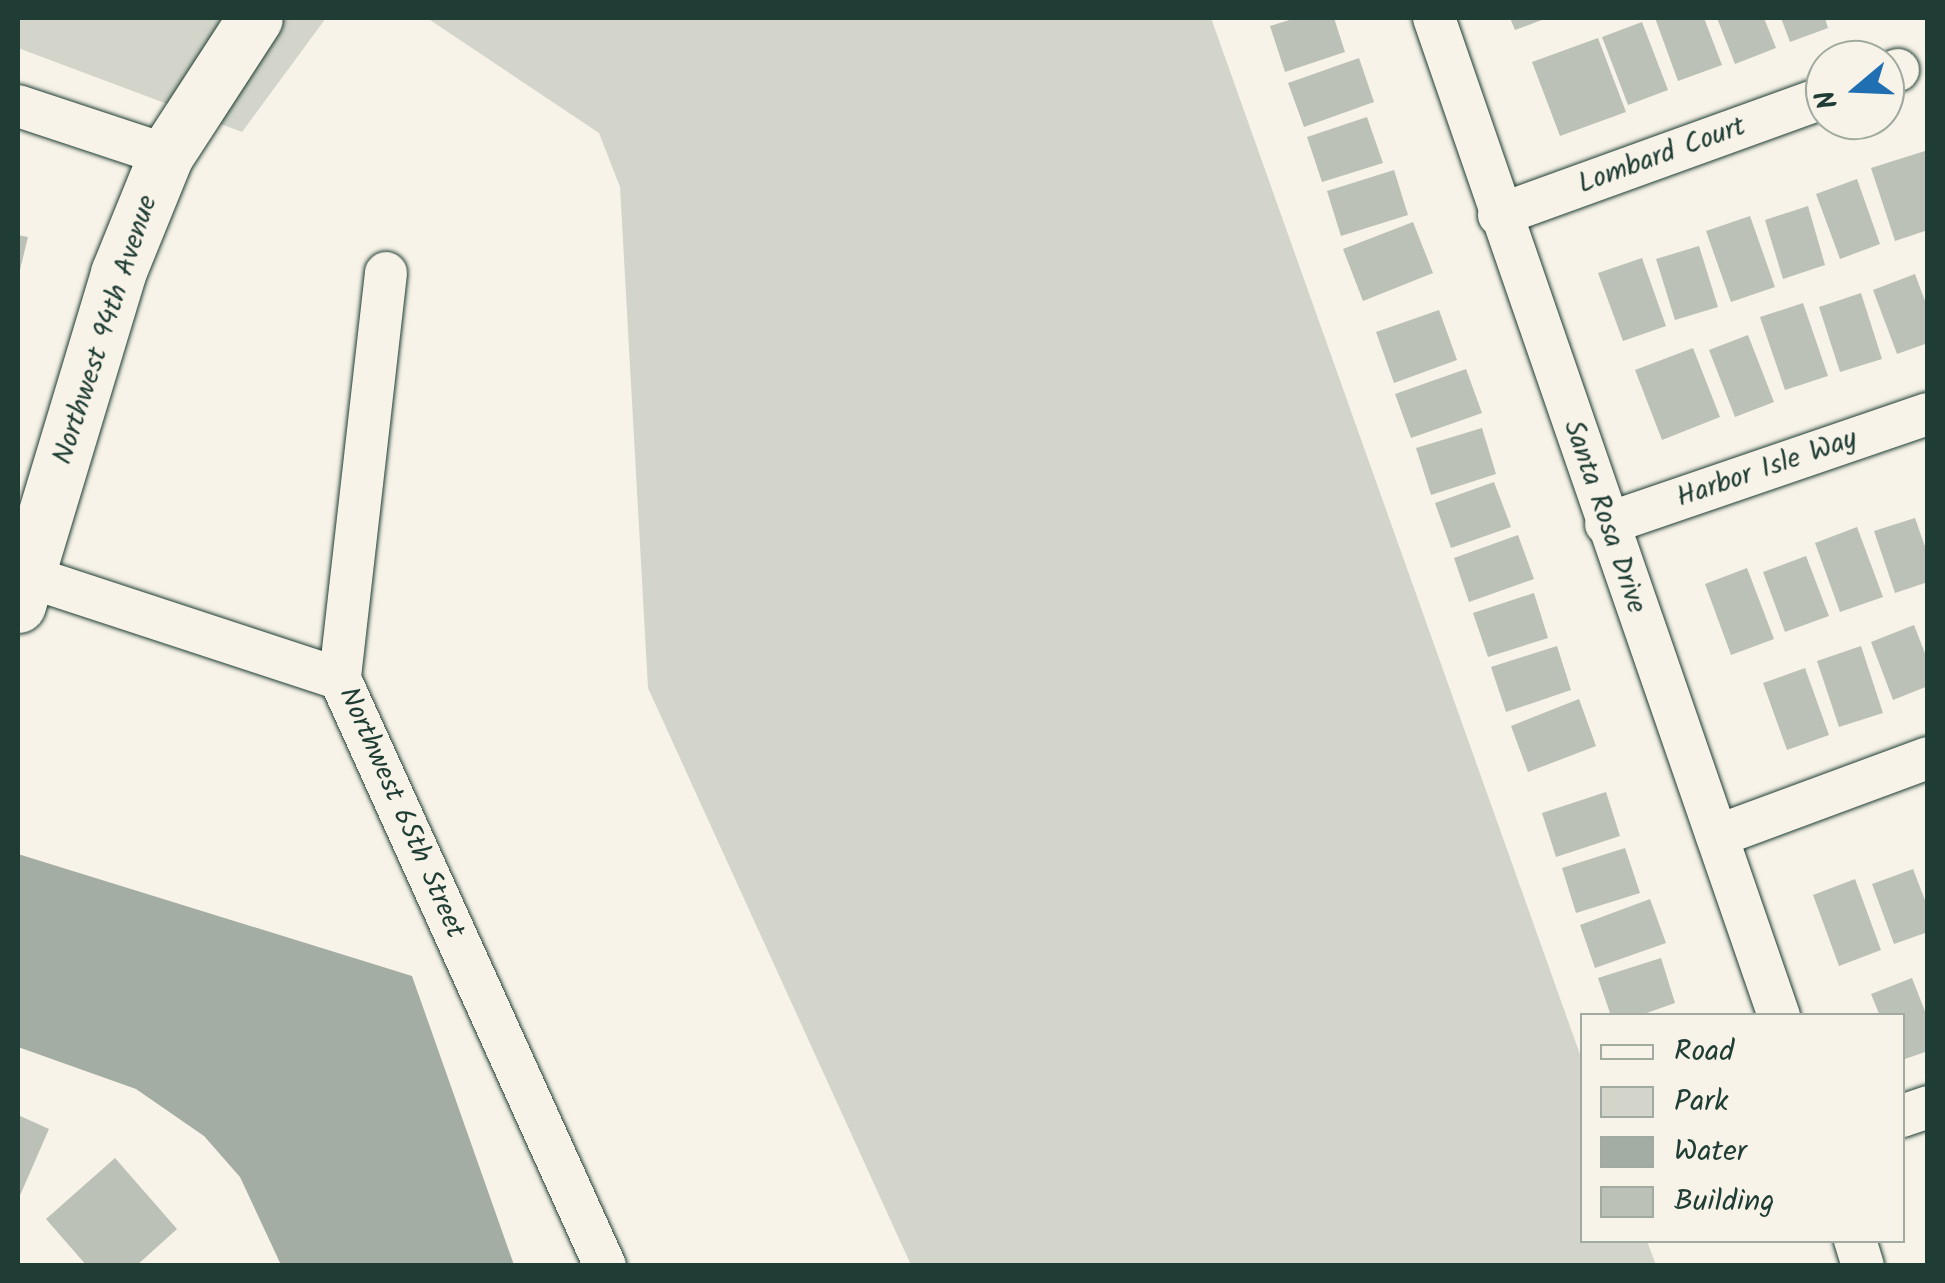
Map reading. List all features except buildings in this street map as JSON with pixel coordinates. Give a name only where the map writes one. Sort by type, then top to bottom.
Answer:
[{"type":"street","name":"Northwest 94th Avenue","points":[[22,590],[118,273],[166,155],[255,18]]},
{"type":"street","name":"Santa Rosa Drive","points":[[1434,18],[1777,1013]]},
{"type":"street","name":"Lombard Court","points":[[1500,215],[1805,104]]},
{"type":"street","points":[[18,106],[166,155]]},
{"type":"street","name":"Northwest 65th Street","points":[[386,273],[340,679],[605,1266]]},
{"type":"street","name":"Harbor Isle Way","points":[[1606,524],[1928,414]]},
{"type":"street","points":[[22,590],[340,679]]},
{"type":"street","points":[[1717,836],[1928,758]]},
{"type":"green space","points":[[18,18],[326,18],[242,132],[18,48]]},
{"type":"green space","points":[[427,18],[1211,18],[1580,1054],[1580,1243],[1648,1243],[1656,1265],[911,1265],[648,688],[620,187],[599,133]]},
{"type":"water","points":[[18,854],[412,976],[514,1265],[281,1265],[240,1177],[204,1136],[136,1089],[18,1047]]}]
